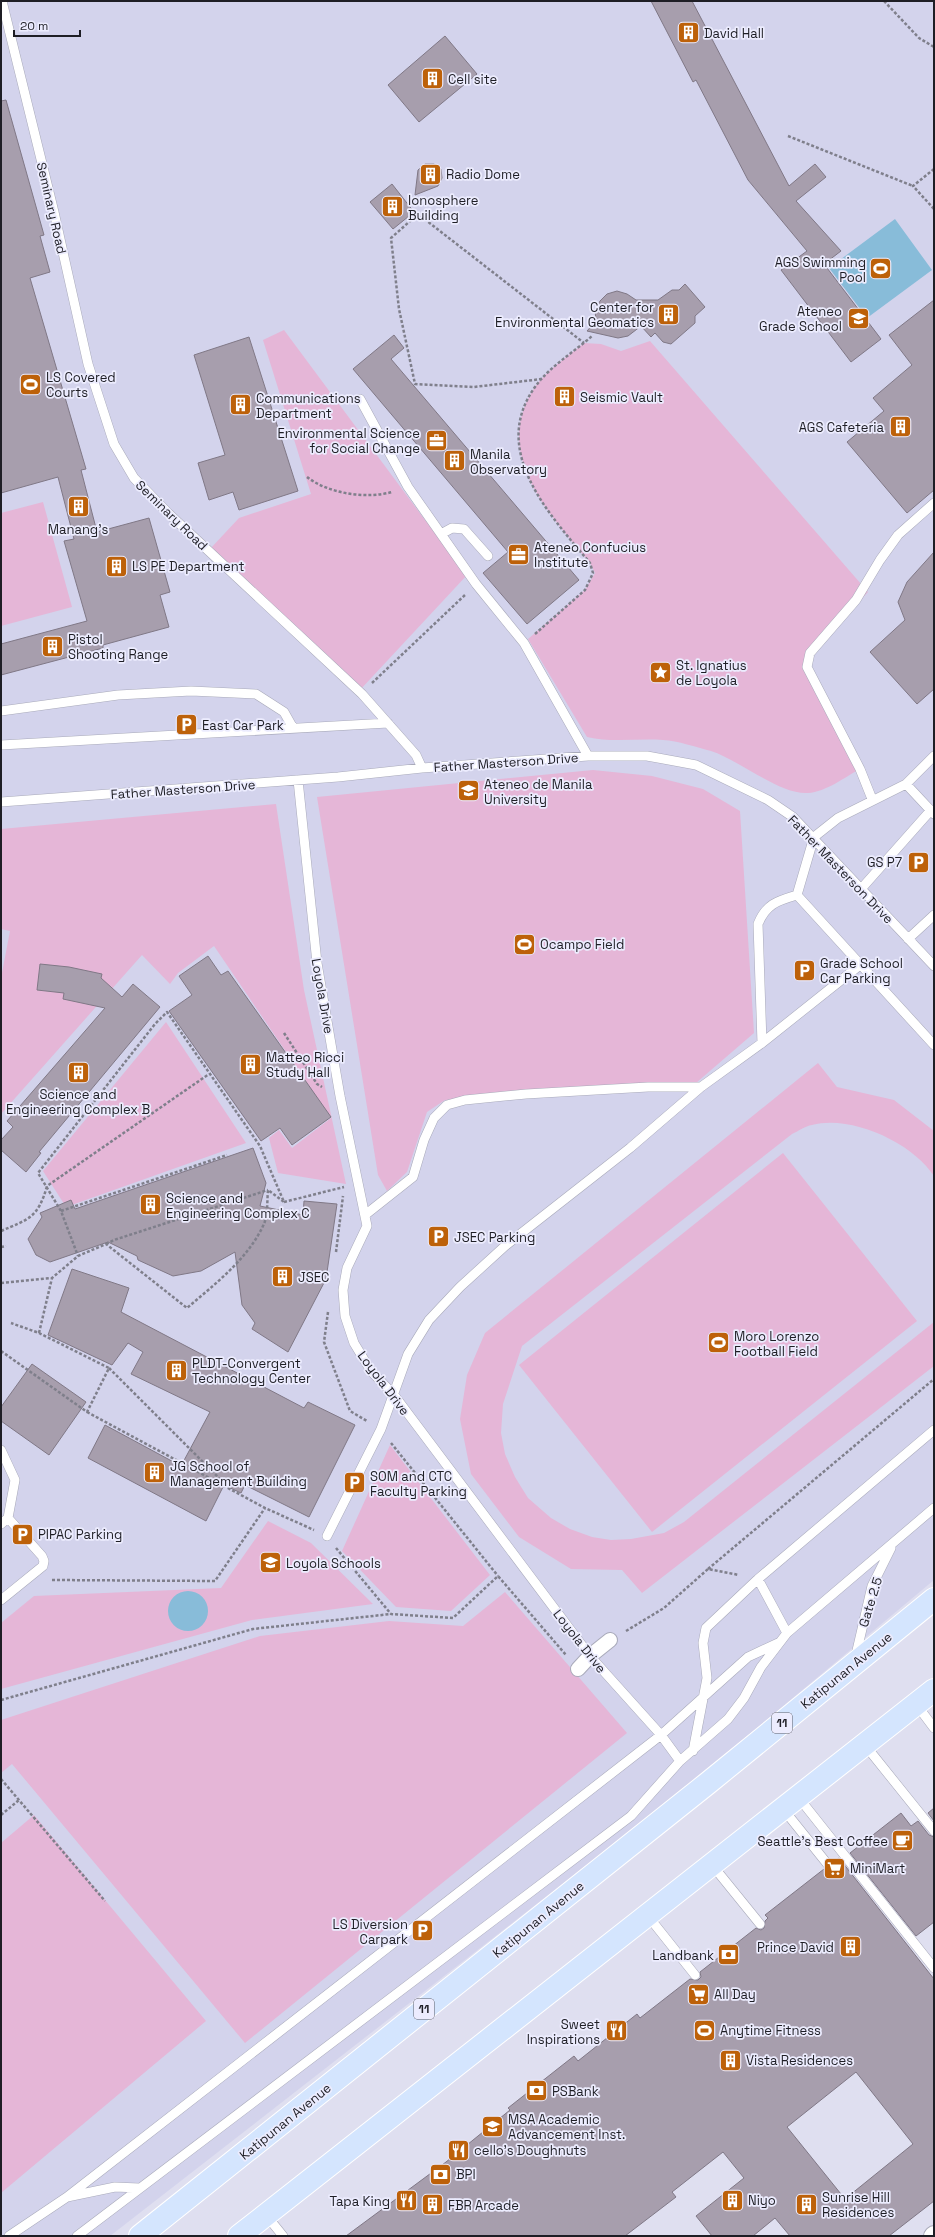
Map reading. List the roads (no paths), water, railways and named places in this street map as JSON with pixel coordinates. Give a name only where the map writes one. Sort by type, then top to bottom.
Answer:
[{"type":"main road","name":"Katipunan Avenue","points":[[140,2236],[708,1783],[934,1598]]},
{"type":"main road","points":[[239,2236],[713,1866],[934,1690]]},
{"type":"street","points":[[578,1670],[590,1656],[610,1640]]},
{"type":"lane","name":"Seminary Road","points":[[2,1],[5,30],[54,212],[88,364],[114,444],[134,478],[168,513],[362,694],[416,755],[422,768]]},
{"type":"lane","points":[[360,399],[408,487],[476,584],[524,643],[588,756]]},
{"type":"lane","points":[[872,799],[860,769],[807,667],[810,653],[856,600],[880,560],[898,535],[934,503]]},
{"type":"lane","points":[[441,534],[452,528],[464,529],[488,556]]},
{"type":"lane","points":[[1,711],[118,695],[190,692],[256,694],[284,712],[293,728]]},
{"type":"lane","points":[[1,745],[388,723]]},
{"type":"lane","name":"Father Masterson Drive","points":[[1,802],[298,780],[422,768],[588,756],[647,756],[696,765],[768,800],[793,817],[814,837],[934,966]]},
{"type":"lane","points":[[797,895],[814,837],[838,818],[872,799],[906,784],[934,756]]},
{"type":"lane","name":"Loyola Drive","points":[[298,780],[317,963],[340,1096],[367,1226],[347,1268],[343,1290],[345,1316],[358,1349],[371,1371],[394,1396],[590,1656],[660,1735],[680,1761]]},
{"type":"lane","points":[[861,889],[932,812],[906,784]]},
{"type":"lane","points":[[797,895],[934,1045]]},
{"type":"lane","points":[[762,1043],[758,924],[764,910],[782,899],[797,895]]},
{"type":"lane","points":[[908,939],[934,915]]},
{"type":"lane","points":[[327,1536],[381,1430],[408,1354],[429,1320],[460,1287],[505,1246],[630,1148],[701,1087],[762,1043],[860,965]]},
{"type":"lane","points":[[365,1215],[413,1177],[424,1140],[434,1118],[438,1111],[447,1105],[464,1100],[526,1094],[648,1087],[701,1087]]},
{"type":"lane","points":[[693,1751],[707,1678],[703,1643],[706,1628],[758,1579],[934,1430]]},
{"type":"lane","points":[[1,1450],[15,1480],[5,1521],[42,1556],[44,1561],[43,1566],[25,1579],[1,1600]]},
{"type":"lane","points":[[77,2236],[631,1816],[680,1761],[728,1719],[744,1698],[761,1667],[787,1633],[934,1508]]},
{"type":"lane","name":"Gate 2.5","points":[[855,1663],[872,1586],[893,1544]]},
{"type":"lane","points":[[758,1579],[787,1633]]},
{"type":"lane","points":[[9,2236],[67,2197],[660,1735],[748,1656],[779,1642]]},
{"type":"lane","points":[[916,1704],[934,1728]]},
{"type":"lane","points":[[865,1745],[934,1831]]},
{"type":"lane","points":[[791,1804],[828,1866]]},
{"type":"lane","points":[[791,1804],[934,1968]]},
{"type":"lane","points":[[713,1866],[760,1924]]},
{"type":"lane","points":[[648,1916],[695,1976]]},
{"type":"lane","points":[[67,2197],[115,2187],[139,2188]]},
{"type":"lane","points":[[266,2215],[283,2236]]},
{"type":"water","name":"AGS Swimming Pool","points":[[895,219],[932,270],[867,318],[829,268]]},
{"type":"water","points":[[192,1591],[199,1594],[205,1600],[208,1611],[207,1619],[199,1628],[192,1631],[184,1631],[177,1628],[169,1619],[168,1607],[171,1600],[180,1592]]},
{"type":"place","name":"David Hall","points":[[688,33]]},
{"type":"place","name":"Cell site","points":[[432,79]]},
{"type":"place","name":"Radio Dome","points":[[430,174]]},
{"type":"place","name":"Ionosphere Building","points":[[392,207]]},
{"type":"place","name":"AGS Swimming Pool","points":[[881,269]]},
{"type":"place","name":"Center for Environmental Geomatics","points":[[669,314]]},
{"type":"place","name":"Ateneo Grade School","points":[[858,318]]},
{"type":"place","name":"LS Covered Courts","points":[[31,384]]},
{"type":"place","name":"Seismic Vault","points":[[565,397]]},
{"type":"place","name":"Communications Department","points":[[240,405]]},
{"type":"place","name":"AGS Cafeteria","points":[[900,427]]},
{"type":"place","name":"Environmental Science for Social Change","points":[[436,440]]},
{"type":"place","name":"Manila Observatory","points":[[454,461]]},
{"type":"place","name":"Manang's","points":[[78,507]]},
{"type":"place","name":"Ateneo Confucius Institute","points":[[518,554]]},
{"type":"place","name":"LS PE Department","points":[[117,566]]},
{"type":"place","name":"Pistol Shooting Range","points":[[52,646]]},
{"type":"place","name":"St. Ignatius de Loyola","points":[[660,672]]},
{"type":"place","name":"East Car Park","points":[[187,725]]},
{"type":"place","name":"Ateneo de Manila University","points":[[468,791]]},
{"type":"place","name":"GS P7","points":[[918,862]]},
{"type":"place","name":"Ocampo Field","points":[[525,944]]},
{"type":"place","name":"Grade School Car Parking","points":[[805,970]]},
{"type":"place","name":"Matteo Ricci Study Hall","points":[[250,1064]]},
{"type":"place","name":"Science and Engineering Complex B","points":[[78,1072]]},
{"type":"place","name":"Science and Engineering Complex C","points":[[150,1205]]},
{"type":"place","name":"JSEC Parking","points":[[438,1237]]},
{"type":"place","name":"JSEC","points":[[282,1277]]},
{"type":"place","name":"Moro Lorenzo Football Field","points":[[718,1343]]},
{"type":"place","name":"PLDT-Convergent Technology Center","points":[[177,1370]]},
{"type":"place","name":"JG School of Management Building","points":[[155,1473]]},
{"type":"place","name":"SOM and CTC Faculty Parking","points":[[354,1483]]},
{"type":"place","name":"PIPAC Parking","points":[[22,1534]]},
{"type":"place","name":"Loyola Schools","points":[[270,1563]]},
{"type":"place","name":"Seattle's Best Coffee","points":[[903,1841]]},
{"type":"place","name":"MiniMart","points":[[834,1868]]},
{"type":"place","name":"LS Diversion Carpark","points":[[423,1931]]},
{"type":"place","name":"Prince David","points":[[850,1947]]},
{"type":"place","name":"Landbank","points":[[729,1955]]},
{"type":"place","name":"All Day","points":[[698,1994]]},
{"type":"place","name":"Anytime Fitness","points":[[704,2030]]},
{"type":"place","name":"Sweet Inspirations","points":[[616,2031]]},
{"type":"place","name":"Vista Residences","points":[[730,2060]]},
{"type":"place","name":"PSBank","points":[[536,2091]]},
{"type":"place","name":"MSA Academic Advancement Inst.","points":[[493,2126]]},
{"type":"place","name":"cello's Doughnuts","points":[[459,2150]]},
{"type":"place","name":"BPI","points":[[440,2174]]},
{"type":"place","name":"Niyo","points":[[732,2200]]},
{"type":"place","name":"Tapa King","points":[[406,2201]]},
{"type":"place","name":"Sunrise Hill Residences","points":[[806,2204]]},
{"type":"place","name":"FBR Arcade","points":[[432,2205]]}]
